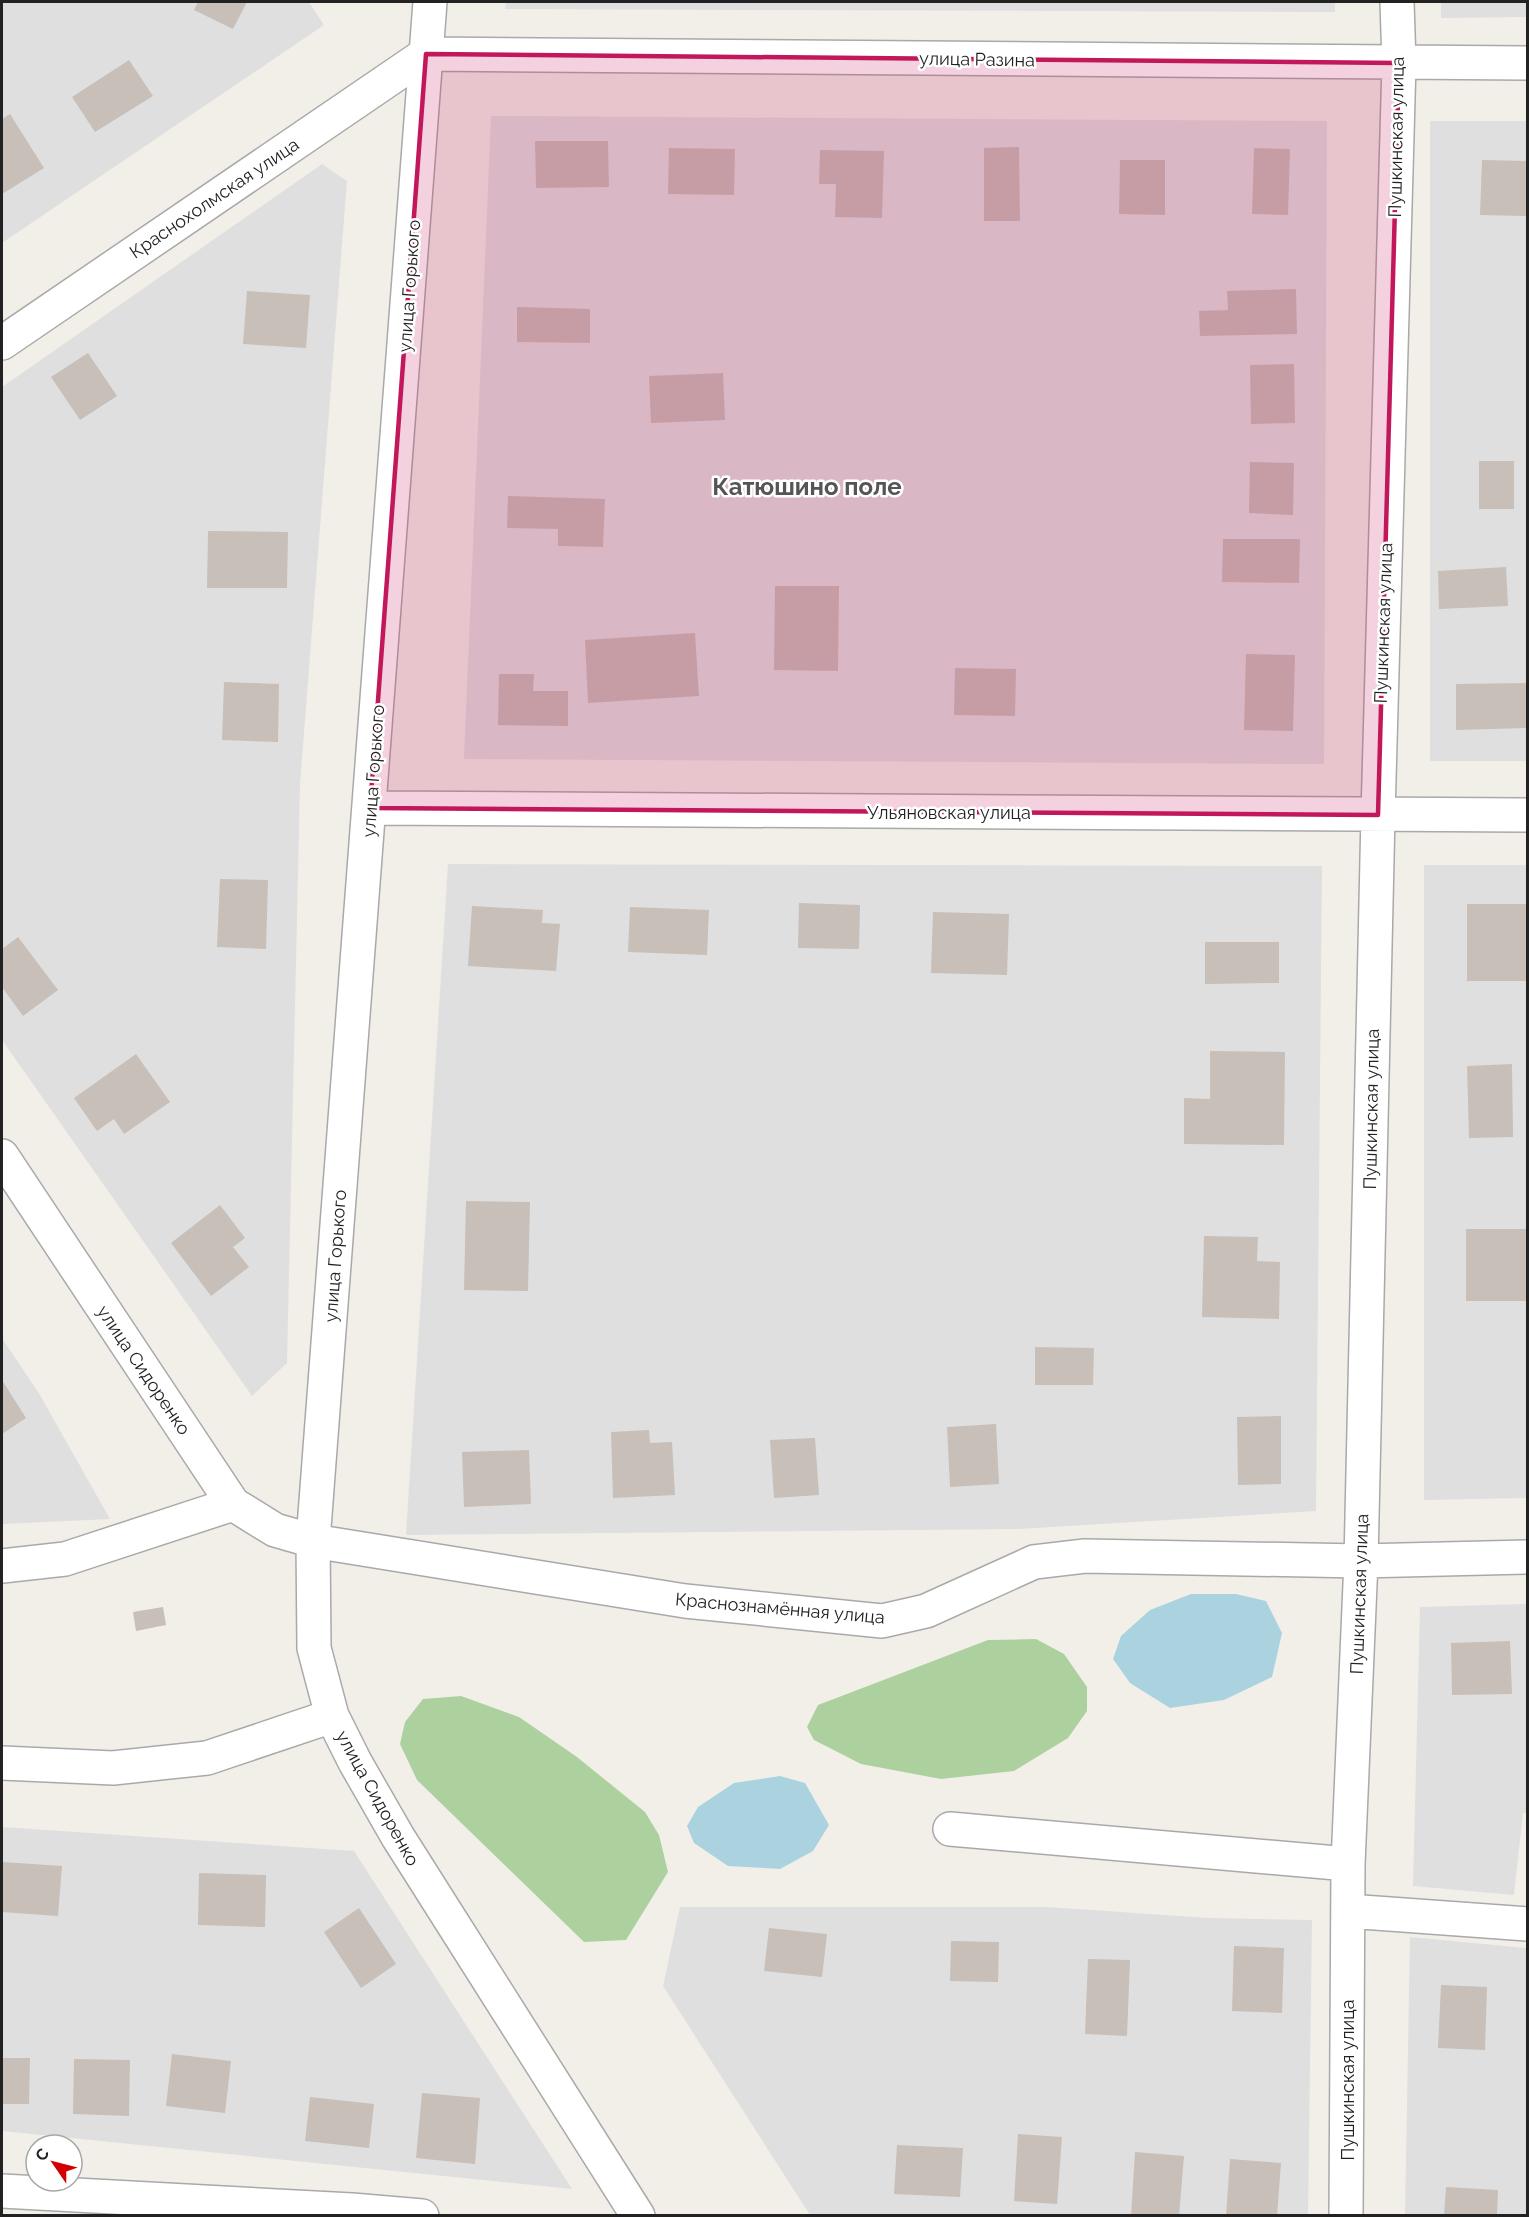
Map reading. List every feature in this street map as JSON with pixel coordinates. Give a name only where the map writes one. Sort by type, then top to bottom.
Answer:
[{"type":"street","name":"улица Горького","points":[[313,1540],[430,2]]},
{"type":"street","name":"Пушкинская улица","points":[[1346,2216],[1348,1864],[1361,1561],[1378,815],[1399,63],[1397,2]]},
{"type":"street","name":"улица Разина","points":[[426,54],[1527,63]]},
{"type":"street","name":"Краснохолмская улица","points":[[2,343],[426,54]]},
{"type":"street","name":"Ульяновская улица","points":[[370,808],[1527,815]]},
{"type":"street","name":"улица Сидоренко","points":[[2,1156],[233,1504],[275,1530],[313,1540],[314,1648],[332,1716],[355,1762],[398,1837],[638,2216]]},
{"type":"street","points":[[2,1566],[65,1559],[233,1504]]},
{"type":"street","name":"Краснознамённая улица","points":[[313,1540],[685,1601],[882,1621],[926,1611],[1034,1562],[1085,1556],[1361,1561],[1527,1557]]},
{"type":"street","points":[[2,1762],[113,1768],[207,1758],[332,1716]]},
{"type":"street","points":[[950,1829],[1348,1864]]},
{"type":"street","points":[[1348,1911],[1527,1924]]},
{"type":"street","points":[[2,2191],[422,2216]]},
{"type":"highlighted area","points":[[426,54],[1399,63],[1378,815],[370,808]]},
{"type":"shaded area","points":[[2,2],[309,2],[324,25],[2,243]]},
{"type":"shaded area","points":[[506,2],[1335,2],[1335,12],[505,9]]},
{"type":"shaded area","points":[[1441,2],[1527,2],[1527,17],[1441,18]]},
{"type":"shaded area","points":[[491,116],[1327,121],[1324,764],[464,759]]},
{"type":"shaded area","points":[[1430,121],[1527,121],[1527,761],[1430,761]]},
{"type":"shaded area","points":[[322,164],[347,181],[300,784],[287,1363],[252,1396],[2,1040],[2,387]]},
{"type":"shaded area","points":[[448,864],[1322,866],[1316,1511],[1019,1529],[406,1535]]},
{"type":"shaded area","points":[[1424,865],[1527,865],[1527,1498],[1424,1500]]},
{"type":"shaded area","points":[[2,1338],[40,1395],[110,1519],[2,1524]]},
{"type":"shaded area","points":[[1527,1604],[1528,1813],[1523,1813],[1514,1895],[1413,1886],[1420,1607]]},
{"type":"shaded area","points":[[2,1827],[354,1851],[572,2189],[84,2139],[84,2133],[2,2131]]},
{"type":"shaded area","points":[[680,1907],[1048,1907],[1208,1918],[1312,1920],[1308,2215],[810,2215],[663,1986]]},
{"type":"shaded area","points":[[1410,1937],[1527,1948],[1527,2215],[1405,2216]]},
{"type":"green space","points":[[1036,1639],[1064,1654],[1087,1687],[1087,1711],[1068,1738],[1014,1771],[941,1779],[861,1764],[814,1740],[807,1727],[818,1705],[988,1640]]},
{"type":"green space","points":[[461,1696],[519,1717],[577,1757],[645,1812],[659,1835],[668,1872],[626,1940],[584,1942],[417,1780],[400,1744],[405,1722],[423,1699]]},
{"type":"water","points":[[1191,1594],[1236,1594],[1266,1601],[1282,1633],[1272,1677],[1224,1700],[1170,1708],[1130,1683],[1113,1659],[1121,1636],[1150,1610]]},
{"type":"water","points":[[780,1776],[805,1783],[829,1825],[813,1851],[780,1869],[728,1866],[694,1843],[687,1826],[698,1807],[734,1783]]},
{"type":"building","points":[[198,2],[247,2],[233,29],[194,10]]},
{"type":"building","points":[[129,60],[153,96],[95,132],[72,97]]},
{"type":"building","points":[[10,114],[44,168],[2,194],[2,119]]},
{"type":"building","points":[[535,141],[608,141],[609,187],[536,188]]},
{"type":"building","points":[[1019,147],[1020,221],[984,221],[984,148]]},
{"type":"building","points":[[669,148],[735,149],[734,195],[668,194]]},
{"type":"building","points":[[1254,148],[1290,149],[1288,215],[1252,214]]},
{"type":"building","points":[[820,150],[884,151],[882,218],[835,217],[836,184],[819,184]]},
{"type":"building","points":[[1120,160],[1165,160],[1165,215],[1119,214]]},
{"type":"building","points":[[1482,160],[1528,161],[1528,216],[1480,215]]},
{"type":"building","points":[[1296,289],[1297,334],[1200,336],[1199,311],[1228,310],[1227,291]]},
{"type":"building","points":[[247,291],[310,295],[306,348],[243,344]]},
{"type":"building","points":[[517,307],[590,309],[590,343],[517,342]]},
{"type":"building","points":[[88,353],[117,396],[80,420],[51,377]]},
{"type":"building","points":[[1294,364],[1295,423],[1251,424],[1250,365]]},
{"type":"building","points":[[723,373],[725,420],[651,423],[649,376]]},
{"type":"building","points":[[1479,461],[1514,461],[1514,509],[1479,509]]},
{"type":"building","points":[[1250,462],[1294,463],[1293,515],[1249,513]]},
{"type":"building","points":[[508,496],[605,499],[603,547],[558,546],[558,529],[507,528]]},
{"type":"building","points":[[208,531],[288,532],[287,588],[207,588]]},
{"type":"building","points":[[1223,539],[1300,539],[1299,583],[1222,582]]},
{"type":"building","points":[[1506,567],[1508,606],[1439,609],[1438,571]]},
{"type":"building","points":[[775,586],[839,586],[838,671],[774,670]]},
{"type":"building","points":[[695,633],[699,696],[588,703],[585,640]]},
{"type":"building","points":[[1246,654],[1295,655],[1293,731],[1244,730]]},
{"type":"building","points":[[955,668],[1016,669],[1015,716],[954,715]]},
{"type":"building","points":[[499,674],[534,674],[533,691],[568,691],[568,726],[498,725]]},
{"type":"building","points":[[224,682],[279,684],[278,742],[222,740]]},
{"type":"building","points":[[1528,683],[1528,728],[1456,730],[1456,684]]},
{"type":"building","points":[[220,879],[268,880],[266,949],[217,947]]},
{"type":"building","points":[[799,903],[860,905],[859,949],[798,948]]},
{"type":"building","points":[[1467,904],[1528,904],[1528,981],[1467,981]]},
{"type":"building","points":[[472,906],[543,910],[542,923],[560,924],[556,971],[468,966]]},
{"type":"building","points":[[630,907],[709,910],[707,955],[628,952]]},
{"type":"building","points":[[933,912],[1009,914],[1007,975],[931,973]]},
{"type":"building","points":[[18,937],[58,990],[23,1016],[2,987],[2,949]]},
{"type":"building","points":[[1205,942],[1279,942],[1279,983],[1205,984]]},
{"type":"building","points":[[1210,1051],[1285,1052],[1284,1145],[1184,1144],[1184,1098],[1210,1099]]},
{"type":"building","points":[[136,1054],[170,1102],[124,1134],[114,1119],[97,1131],[74,1098]]},
{"type":"building","points":[[1512,1064],[1513,1137],[1469,1138],[1467,1066]]},
{"type":"building","points":[[466,1201],[530,1202],[528,1291],[464,1290]]},
{"type":"building","points":[[220,1205],[245,1238],[233,1247],[249,1267],[211,1296],[171,1243]]},
{"type":"building","points":[[1466,1229],[1527,1229],[1527,1301],[1466,1301]]},
{"type":"building","points":[[1204,1236],[1258,1237],[1257,1261],[1280,1262],[1279,1319],[1202,1317]]},
{"type":"building","points":[[1035,1347],[1094,1348],[1093,1385],[1035,1385]]},
{"type":"building","points":[[2,1380],[26,1418],[2,1434]]},
{"type":"building","points":[[1281,1416],[1281,1484],[1238,1485],[1237,1417]]},
{"type":"building","points":[[996,1424],[999,1484],[950,1487],[947,1427]]},
{"type":"building","points":[[649,1430],[650,1443],[672,1442],[675,1495],[613,1498],[611,1432]]},
{"type":"building","points":[[815,1438],[819,1495],[774,1498],[770,1440]]},
{"type":"building","points":[[529,1450],[531,1504],[464,1507],[462,1452]]},
{"type":"building","points":[[163,1607],[166,1625],[136,1631],[133,1612]]},
{"type":"building","points":[[1510,1641],[1512,1694],[1452,1695],[1451,1643]]},
{"type":"building","points":[[2,1862],[62,1866],[58,1916],[2,1912]]},
{"type":"building","points":[[199,1873],[266,1875],[265,1927],[198,1925]]},
{"type":"building","points":[[359,1908],[396,1964],[361,1988],[324,1932]]},
{"type":"building","points":[[769,1928],[827,1934],[822,1977],[764,1971]]},
{"type":"building","points":[[951,1941],[999,1942],[998,1982],[950,1981]]},
{"type":"building","points":[[1234,1946],[1284,1948],[1282,2013],[1232,2011]]},
{"type":"building","points":[[1088,1959],[1130,1960],[1127,2036],[1085,2034]]},
{"type":"building","points":[[1441,1985],[1487,1987],[1485,2050],[1438,2048]]},
{"type":"building","points":[[172,2054],[231,2061],[225,2113],[166,2106]]},
{"type":"building","points":[[2,2058],[30,2058],[29,2104],[2,2104]]},
{"type":"building","points":[[74,2059],[130,2060],[129,2116],[73,2114]]},
{"type":"building","points":[[422,2093],[480,2098],[475,2164],[416,2158]]},
{"type":"building","points":[[310,2097],[374,2104],[369,2148],[305,2141]]},
{"type":"building","points":[[1018,2134],[1062,2137],[1057,2204],[1014,2201]]},
{"type":"building","points":[[897,2145],[963,2148],[960,2197],[894,2194]]},
{"type":"building","points":[[1135,2152],[1184,2156],[1179,2216],[1131,2216]]},
{"type":"building","points":[[1230,2159],[1281,2163],[1277,2216],[1226,2216]]},
{"type":"building","points":[[1446,2187],[1498,2190],[1497,2216],[1444,2216]]},
{"type":"district","name":"Катюшино поле","points":[[807,486]]}]
